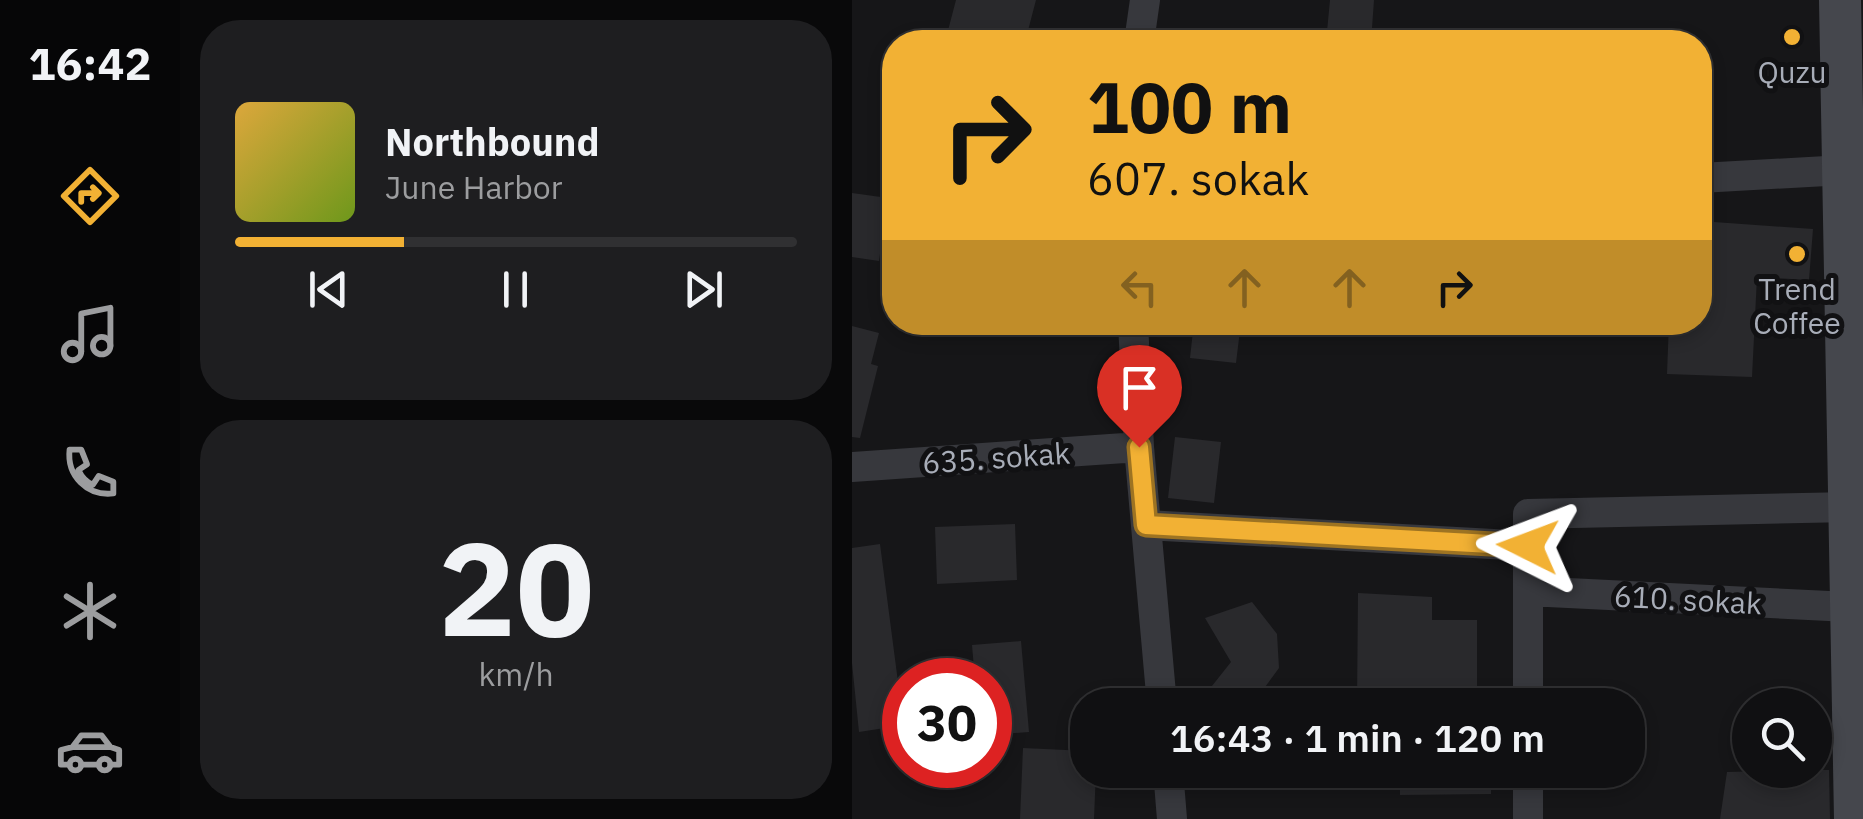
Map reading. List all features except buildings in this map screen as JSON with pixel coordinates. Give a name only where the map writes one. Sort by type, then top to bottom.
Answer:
[{"type":"main road","points":[[1840,0],[1855,819]]},
{"type":"street","points":[[1142,30],[1146,0]]},
{"type":"street","points":[[1712,177],[1844,170]]},
{"type":"street","points":[[1134,335],[1139,447],[1160,688]]},
{"type":"street","name":"635. sokak","points":[[852,467],[1139,447]]},
{"type":"street","points":[[1528,688],[1528,514],[1851,507]]},
{"type":"street","points":[[1146,525],[1528,546]]},
{"type":"street","name":"610. sokak","points":[[1528,591],[1849,607]]},
{"type":"street","points":[[1169,788],[1172,819]]},
{"type":"street","points":[[1528,788],[1528,819]]},
{"type":"place","name":"Quzu","points":[[1792,37]]},
{"type":"place","name":"Trend Coffee","points":[[1797,254]]},
{"type":"route","points":[[1139,447],[1146,525],[1528,546]]}]
